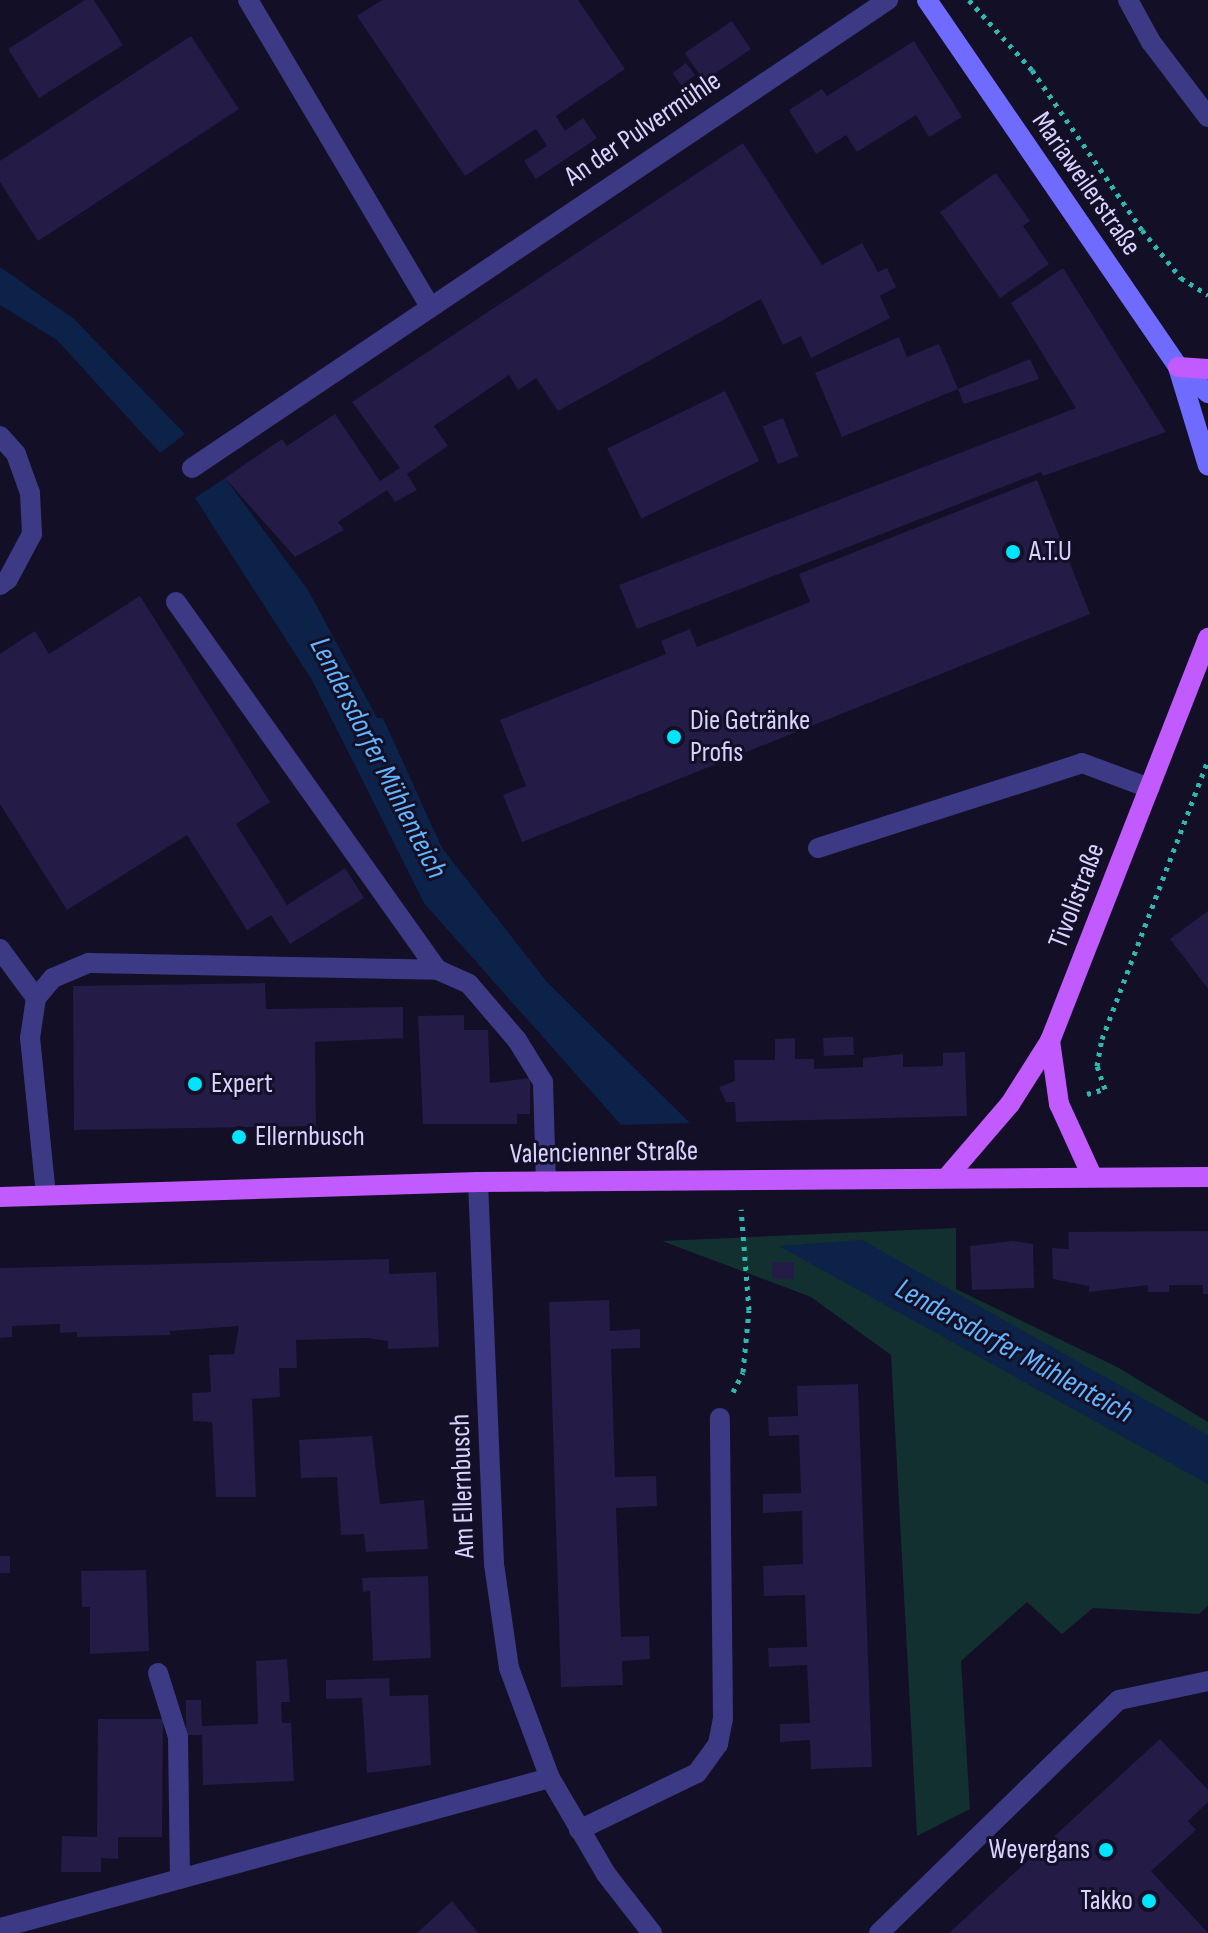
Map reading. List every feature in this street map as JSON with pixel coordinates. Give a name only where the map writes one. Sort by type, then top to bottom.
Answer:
[{"type":"main road","name":"Mariaweilerstraße","points":[[931,2],[1178,367],[1208,393]]},
{"type":"main road","points":[[1208,369],[1178,367],[1208,466]]},
{"type":"main road","name":"Tivolistraße","points":[[1092,1176],[1059,1104],[1050,1041],[1208,638]]},
{"type":"main road","points":[[948,1176],[1010,1104],[1050,1041]]},
{"type":"main road","name":"Valencienner Straße","points":[[0,1197],[478,1182],[948,1176],[1208,1177]]},
{"type":"street","points":[[248,0],[429,305]]},
{"type":"street","name":"An der Pulvermühle","points":[[192,468],[429,305],[888,0]]},
{"type":"street","points":[[1128,0],[1151,42],[1208,117]]},
{"type":"street","points":[[0,436],[16,454],[30,493],[32,534],[8,579],[0,585]]},
{"type":"street","points":[[176,602],[438,970]]},
{"type":"street","points":[[818,848],[1082,763],[1149,788]]},
{"type":"street","points":[[0,949],[36,998]]},
{"type":"street","points":[[46,1195],[30,1038],[36,998],[53,978],[89,963],[438,970],[469,984],[517,1040],[543,1082],[546,1182]]},
{"type":"street","name":"Am Ellernbusch","points":[[478,1182],[499,1612],[509,1668],[550,1778],[579,1830],[652,1933]]},
{"type":"street","points":[[579,1830],[697,1773],[718,1744],[723,1719],[720,1418]]},
{"type":"street","points":[[158,1673],[178,1737],[180,1879]]},
{"type":"street","points":[[879,1933],[1119,1700],[1208,1681]]},
{"type":"street","points":[[0,1928],[550,1778]]},
{"type":"path","points":[[969,0],[1032,70],[1142,230],[1181,278],[1208,295]]},
{"type":"path","points":[[1059,1104],[1105,1089],[1097,1066],[1102,1039],[1208,760]]},
{"type":"path","points":[[720,1418],[743,1372],[749,1310],[738,1179]]},
{"type":"green space","points":[[956,1228],[956,1289],[1119,1368],[1208,1422],[1208,1606],[1199,1614],[1093,1608],[1062,1634],[1027,1602],[961,1661],[970,1809],[917,1836],[891,1355],[811,1297],[662,1241]]},
{"type":"water","points":[[0,267],[74,319],[185,434],[160,453],[57,340],[0,305]]},
{"type":"water","name":"Lendersdorfer Mühlenteich","points":[[225,478],[308,590],[377,718],[383,718],[442,848],[547,982],[690,1123],[621,1125],[424,903],[312,680],[195,498]]},
{"type":"water","name":"Lendersdorfer Mühlenteich","points":[[862,1240],[1208,1435],[1208,1484],[779,1246]]},
{"type":"building","points":[[85,0],[94,0],[123,45],[39,98],[8,49]]},
{"type":"building","points":[[382,0],[578,0],[625,69],[556,116],[565,131],[583,118],[597,138],[536,179],[524,161],[547,146],[536,129],[465,176],[357,16]]},
{"type":"building","points":[[732,21],[751,49],[704,81],[685,53]]},
{"type":"building","points":[[191,36],[239,109],[38,241],[0,182],[0,161]]},
{"type":"building","points":[[914,41],[962,117],[929,137],[916,115],[857,152],[846,135],[816,154],[789,110],[822,89],[827,96]]},
{"type":"building","points":[[686,63],[695,75],[681,85],[672,73]]},
{"type":"building","points":[[743,143],[822,265],[862,243],[878,272],[887,268],[896,287],[880,296],[890,318],[811,358],[801,336],[783,345],[761,299],[558,411],[536,378],[518,390],[509,375],[434,426],[448,446],[407,474],[417,490],[395,502],[387,490],[338,522],[344,530],[295,557],[225,478],[282,439],[287,446],[335,414],[380,481],[400,468],[352,402]]},
{"type":"building","points":[[996,173],[1030,221],[1023,226],[1049,264],[1000,298],[940,212]]},
{"type":"building","points":[[1063,268],[1166,432],[1043,476],[1041,472],[637,629],[619,585],[1076,408],[1011,303]]},
{"type":"building","points":[[899,337],[907,357],[939,344],[958,389],[842,437],[815,373]]},
{"type":"building","points":[[1030,359],[1039,379],[964,404],[958,389]]},
{"type":"building","points":[[725,391],[759,461],[641,519],[607,448]]},
{"type":"building","points":[[783,418],[798,456],[778,464],[763,426]]},
{"type":"building","points":[[1037,480],[1090,614],[522,842],[503,795],[526,786],[500,720],[666,654],[661,641],[690,629],[697,647],[810,602],[799,574]]},
{"type":"building","points":[[140,596],[270,802],[236,824],[287,905],[345,868],[364,898],[290,944],[271,915],[247,930],[187,835],[67,910],[0,804],[0,654],[35,631],[49,654]]},
{"type":"building","points":[[1208,911],[1208,989],[1170,939]]},
{"type":"building","name":"Expert","points":[[265,983],[266,1009],[403,1007],[403,1038],[315,1042],[316,1126],[74,1130],[73,986]]},
{"type":"building","points":[[464,1015],[464,1030],[488,1030],[490,1083],[530,1078],[530,1114],[517,1114],[517,1124],[423,1124],[418,1016]]},
{"type":"building","points":[[853,1037],[854,1055],[824,1056],[823,1038]]},
{"type":"building","points":[[795,1038],[795,1059],[814,1059],[814,1069],[863,1067],[863,1058],[903,1054],[903,1067],[943,1066],[943,1053],[965,1052],[967,1116],[736,1122],[735,1102],[726,1102],[719,1087],[735,1081],[734,1060],[775,1060],[775,1039]]},
{"type":"building","points":[[1208,1231],[1208,1294],[1203,1294],[1203,1285],[1169,1285],[1169,1292],[1148,1292],[1148,1285],[1089,1292],[1089,1286],[1053,1279],[1052,1248],[1069,1249],[1068,1232]]},
{"type":"building","points":[[1012,1241],[1033,1244],[1034,1288],[972,1290],[970,1246]]},
{"type":"building","points":[[389,1259],[389,1274],[436,1272],[439,1347],[388,1349],[388,1341],[367,1338],[296,1340],[297,1368],[279,1368],[280,1397],[252,1399],[256,1497],[216,1497],[212,1422],[193,1421],[192,1393],[211,1392],[209,1355],[234,1354],[239,1326],[170,1331],[170,1335],[77,1337],[77,1332],[60,1333],[60,1324],[12,1326],[12,1337],[0,1338],[0,1268]]},
{"type":"building","points":[[772,1262],[794,1262],[794,1279],[772,1279]]},
{"type":"building","points":[[609,1300],[610,1331],[640,1329],[640,1348],[611,1349],[615,1477],[656,1476],[657,1506],[616,1508],[621,1637],[649,1636],[650,1659],[622,1661],[623,1685],[561,1687],[549,1302]]},
{"type":"building","points":[[858,1384],[872,1767],[811,1769],[810,1740],[780,1742],[780,1724],[810,1723],[807,1665],[769,1667],[768,1648],[807,1647],[805,1595],[764,1596],[763,1566],[803,1564],[802,1511],[763,1513],[763,1494],[801,1493],[799,1435],[769,1436],[768,1417],[798,1416],[797,1386]]},
{"type":"building","points":[[372,1436],[380,1504],[424,1500],[428,1549],[366,1552],[364,1534],[341,1535],[337,1477],[301,1478],[299,1440]]},
{"type":"building","points":[[0,1556],[10,1556],[10,1573],[0,1573]]},
{"type":"building","points":[[146,1570],[149,1651],[90,1654],[90,1607],[82,1607],[81,1571]]},
{"type":"building","points":[[428,1576],[431,1658],[373,1661],[370,1591],[363,1592],[362,1578]]},
{"type":"building","points":[[287,1659],[290,1702],[281,1702],[282,1723],[291,1723],[294,1781],[203,1785],[202,1735],[186,1735],[186,1700],[201,1700],[202,1726],[258,1724],[256,1661]]},
{"type":"building","points":[[389,1678],[390,1696],[428,1695],[431,1765],[367,1773],[362,1698],[326,1699],[326,1680]]},
{"type":"building","points":[[98,1719],[163,1719],[162,1837],[118,1837],[118,1859],[101,1858],[101,1872],[61,1872],[62,1836],[97,1837]]},
{"type":"building","name":"Weyergans","points":[[1160,1739],[1208,1790],[1208,1802],[1188,1821],[1196,1830],[1151,1871],[1208,1933],[949,1933]]},
{"type":"building","points":[[452,1901],[478,1933],[417,1933]]},
{"type":"place","name":"A.T.U","points":[[1013,552]]},
{"type":"place","name":"Die Getränke Profis","points":[[674,737]]},
{"type":"place","name":"Expert","points":[[195,1084]]},
{"type":"place","name":"Ellernbusch","points":[[239,1137]]},
{"type":"place","name":"Weyergans","points":[[1106,1850]]},
{"type":"place","name":"Takko","points":[[1149,1901]]}]
